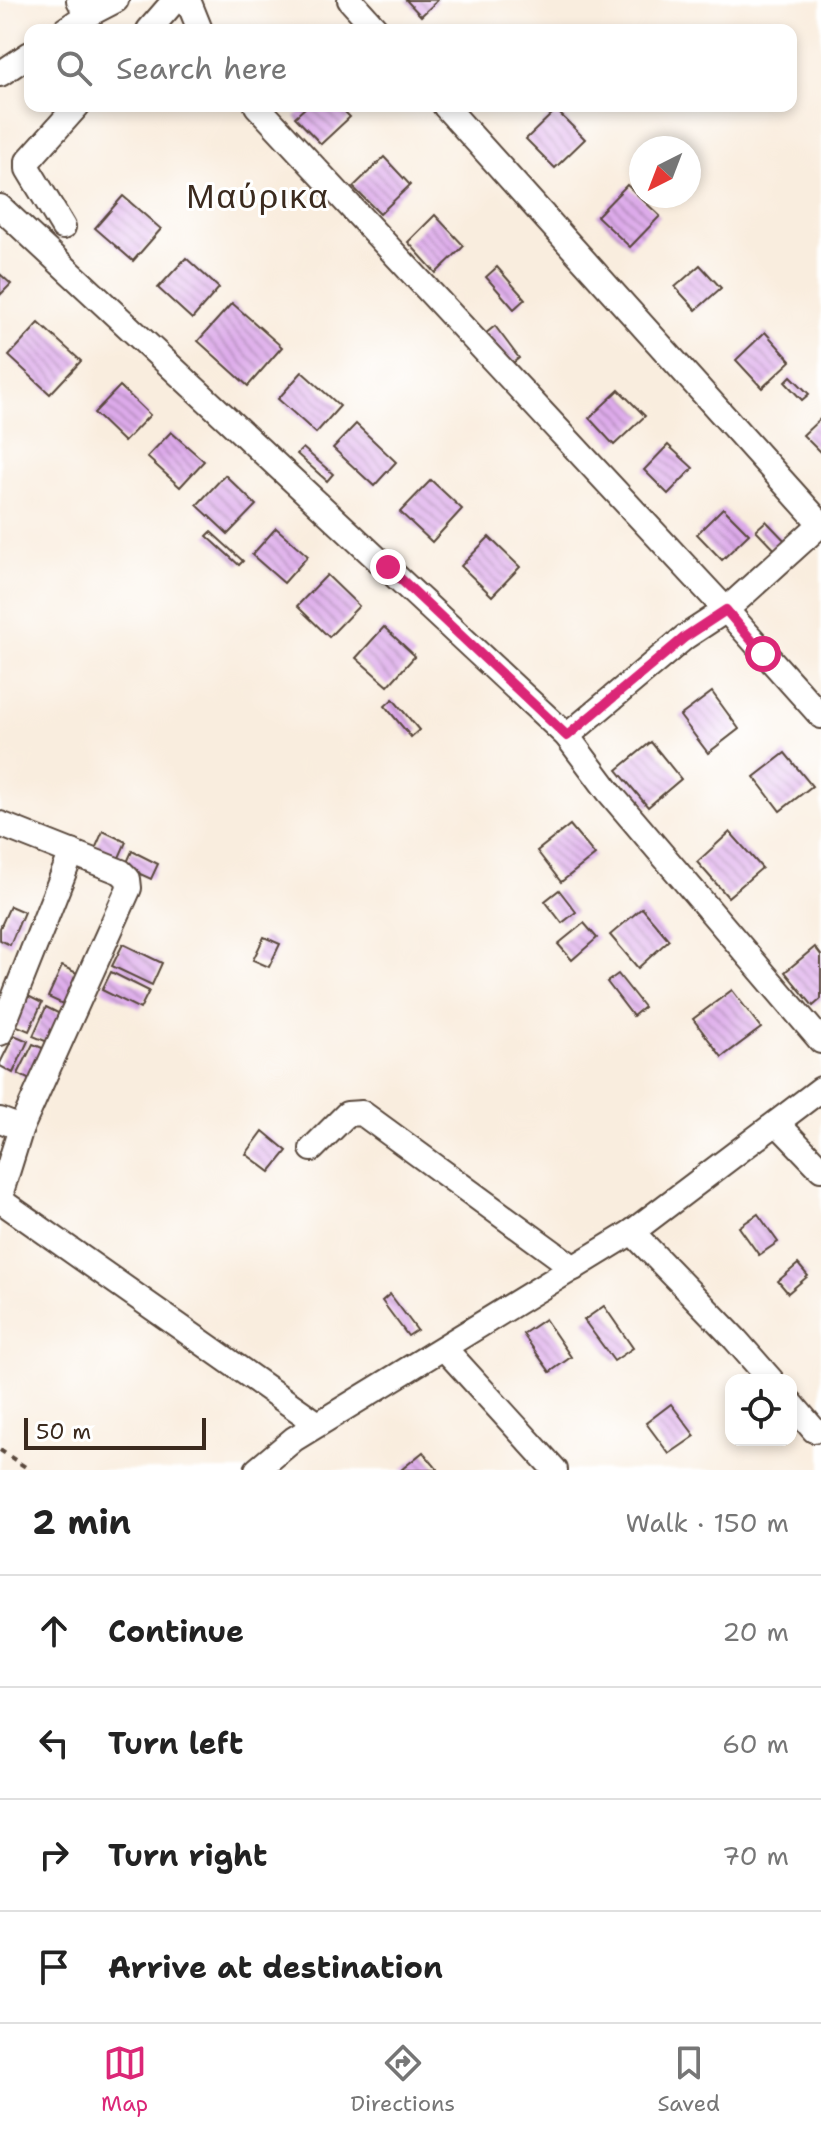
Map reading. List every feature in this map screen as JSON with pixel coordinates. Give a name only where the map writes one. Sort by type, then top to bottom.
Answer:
[{"type":"street","points":[[70,24],[83,8],[116,0]]},
{"type":"street","points":[[154,24],[175,0]]},
{"type":"street","points":[[188,0],[198,24]]},
{"type":"street","points":[[350,0],[372,24]]},
{"type":"street","points":[[0,74],[24,58]]},
{"type":"street","points":[[63,227],[28,169],[28,161],[72,112]]},
{"type":"street","points":[[263,112],[821,716]]},
{"type":"street","points":[[450,112],[821,524],[726,610],[685,637],[567,736]]},
{"type":"street","points":[[0,207],[567,736],[609,792],[821,1041]]},
{"type":"street","points":[[0,824],[121,872],[128,879],[129,888],[10,1124],[1,1192],[4,1203],[318,1424]]},
{"type":"street","points":[[0,1033],[72,852]]},
{"type":"street","points":[[270,1465],[318,1424],[632,1232],[821,1089]]},
{"type":"street","points":[[312,1149],[347,1114],[362,1113],[574,1268]]},
{"type":"street","points":[[777,1123],[821,1169]]},
{"type":"street","points":[[632,1232],[766,1374]]},
{"type":"street","points":[[444,1348],[555,1470]]},
{"type":"street","points":[[797,1410],[814,1430]]},
{"type":"path","points":[[0,1450],[30,1470]]},
{"type":"building","points":[[406,0],[438,0],[421,16]]},
{"type":"building","points":[[300,112],[345,112],[350,117],[321,144],[295,117]]},
{"type":"building","points":[[554,112],[558,112],[585,139],[555,168],[526,139]]},
{"type":"building","points":[[384,157],[410,185],[380,214],[353,187]]},
{"type":"building","points":[[627,185],[629,208],[651,208],[660,216],[630,247],[597,216]]},
{"type":"building","points":[[123,196],[161,229],[133,261],[95,228]]},
{"type":"building","points":[[435,215],[464,246],[436,273],[408,242]]},
{"type":"building","points":[[186,258],[219,288],[192,319],[158,288]]},
{"type":"building","points":[[700,265],[721,288],[696,310],[675,287]]},
{"type":"building","points":[[497,267],[525,299],[514,309],[486,277]]},
{"type":"building","points":[[0,274],[11,284],[0,295]]},
{"type":"building","points":[[232,303],[282,347],[248,386],[198,341]]},
{"type":"building","points":[[39,323],[81,361],[50,394],[9,356]]},
{"type":"building","points":[[495,326],[519,358],[509,366],[485,334]]},
{"type":"building","points":[[765,332],[791,361],[762,388],[736,360]]},
{"type":"building","points":[[302,372],[340,406],[316,433],[278,399]]},
{"type":"building","points":[[791,376],[809,394],[802,400],[785,382]]},
{"type":"building","points":[[120,386],[150,415],[124,442],[94,413]]},
{"type":"building","points":[[619,390],[645,416],[614,445],[589,418]]},
{"type":"building","points":[[821,418],[821,453],[803,435]]},
{"type":"building","points":[[356,424],[396,462],[374,486],[333,448]]},
{"type":"building","points":[[171,432],[204,461],[180,487],[147,457]]},
{"type":"building","points":[[668,445],[693,468],[668,494],[644,470]]},
{"type":"building","points":[[303,448],[333,474],[327,481],[297,454]]},
{"type":"building","points":[[225,475],[256,505],[228,534],[197,505]]},
{"type":"building","points":[[431,480],[462,509],[432,542],[400,512]]},
{"type":"building","points":[[723,508],[749,534],[722,560],[697,534]]},
{"type":"building","points":[[766,521],[790,546],[780,555],[756,530]]},
{"type":"building","points":[[276,528],[308,556],[284,583],[252,555]]},
{"type":"building","points":[[211,532],[243,561],[239,565],[207,536]]},
{"type":"building","points":[[489,537],[520,567],[492,596],[461,566]]},
{"type":"building","points":[[327,575],[359,606],[329,637],[297,606]]},
{"type":"building","points":[[384,627],[415,656],[388,686],[356,658]]},
{"type":"building","points":[[712,692],[739,729],[708,753],[680,716]]},
{"type":"building","points":[[393,699],[419,730],[411,737],[385,706]]},
{"type":"building","points":[[651,742],[681,779],[648,807],[617,770]]},
{"type":"building","points":[[785,753],[812,786],[780,811],[754,777]]},
{"type":"building","points":[[570,825],[595,855],[561,882],[537,851]]},
{"type":"building","points":[[103,831],[126,842],[118,860],[95,849]]},
{"type":"building","points":[[730,832],[762,868],[728,897],[697,862]]},
{"type":"building","points":[[132,851],[158,864],[151,879],[125,867]]},
{"type":"building","points":[[559,890],[576,912],[562,923],[545,901]]},
{"type":"building","points":[[10,906],[24,912],[10,945],[0,940],[0,928]]},
{"type":"building","points":[[642,908],[669,940],[638,968],[610,935]]},
{"type":"building","points":[[584,923],[597,938],[572,960],[558,944]]},
{"type":"building","points":[[264,937],[280,944],[269,967],[253,960]]},
{"type":"building","points":[[123,944],[162,963],[152,985],[112,966]]},
{"type":"building","points":[[815,947],[821,955],[821,999],[813,1006],[785,972]]},
{"type":"building","points":[[62,966],[81,975],[67,1006],[48,997]]},
{"type":"building","points":[[111,972],[149,991],[140,1009],[102,990]]},
{"type":"building","points":[[618,974],[644,1007],[633,1016],[607,982]]},
{"type":"building","points":[[732,990],[761,1028],[722,1057],[693,1019]]},
{"type":"building","points":[[28,996],[42,1003],[29,1031],[15,1025]]},
{"type":"building","points":[[46,1007],[62,1015],[50,1043],[33,1036]]},
{"type":"building","points":[[14,1035],[28,1041],[13,1073],[0,1063]]},
{"type":"building","points":[[33,1044],[47,1050],[32,1081],[18,1074]]},
{"type":"building","points":[[263,1131],[287,1151],[270,1172],[246,1154]]},
{"type":"building","points":[[758,1214],[778,1242],[759,1255],[739,1227]]},
{"type":"building","points":[[798,1264],[808,1276],[788,1293],[778,1281]]},
{"type":"building","points":[[390,1294],[417,1330],[408,1336],[382,1301]]},
{"type":"building","points":[[604,1306],[633,1348],[614,1361],[584,1320]]},
{"type":"building","points":[[545,1319],[571,1357],[550,1372],[523,1334]]},
{"type":"building","points":[[671,1404],[695,1436],[669,1454],[646,1423]]},
{"type":"building","points":[[423,1452],[438,1470],[401,1470]]},
{"type":"district","name":"Μαύρικα","points":[[258,196]]},
{"type":"route","points":[[388,567],[567,736],[685,637],[726,610],[763,654]]}]
